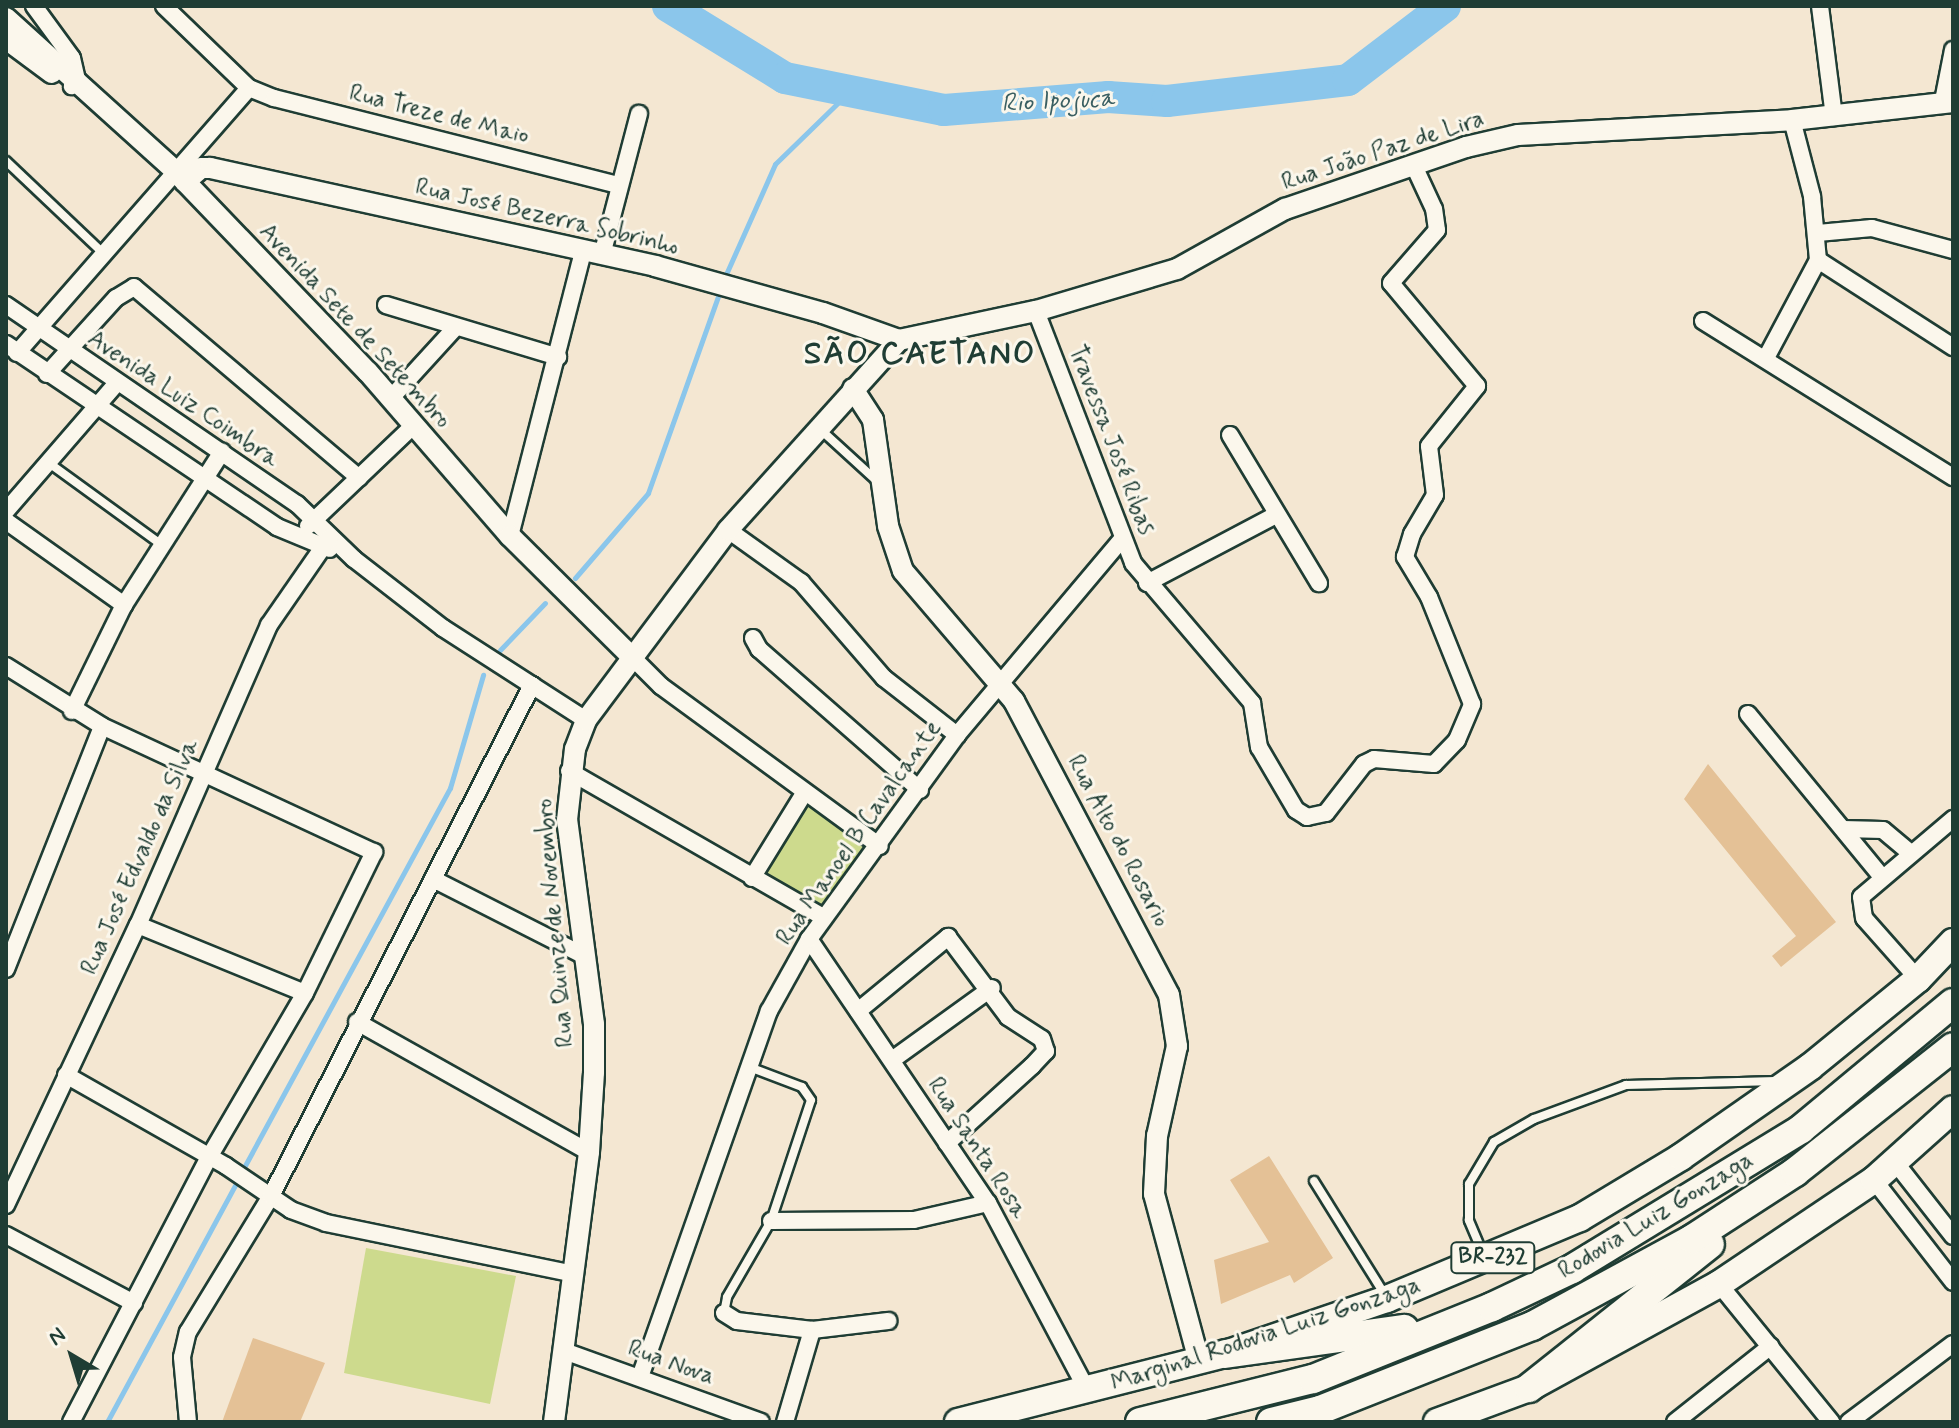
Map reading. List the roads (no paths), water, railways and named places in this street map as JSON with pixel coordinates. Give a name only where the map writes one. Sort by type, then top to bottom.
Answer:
[{"type":"highway","name":"Rodovia Luiz Gonzaga","points":[[1140,1422],[1313,1379],[1492,1307],[1658,1218],[1801,1129],[1953,1003]]},
{"type":"highway","name":"Rodovia Luiz Gonzaga","points":[[1271,1422],[1320,1410],[1532,1326],[1692,1239],[1862,1122],[1953,1047]]},
{"type":"highway","points":[[1529,1388],[1797,1182],[1862,1122]]},
{"type":"highway","points":[[1212,1358],[1410,1328],[1658,1218]]},
{"type":"main road","name":"Marginal Rodovia Luiz Gonzaga","points":[[958,1422],[1088,1392],[1212,1358],[1387,1299],[1486,1261],[1580,1218],[1681,1157],[1789,1081],[1918,979],[1953,942]]},
{"type":"main road","points":[[1454,1419],[1529,1388],[1719,1284],[1874,1180],[1953,1109]]},
{"type":"street","points":[[34,6],[64,43],[74,83]]},
{"type":"street","points":[[164,6],[249,88],[179,176],[102,252],[38,329],[12,348],[277,527],[300,537],[326,541]]},
{"type":"street","points":[[1820,6],[1834,117]]},
{"type":"street","points":[[6,18],[74,83]]},
{"type":"street","points":[[6,39],[74,83]]},
{"type":"street","points":[[1948,102],[1953,50]]},
{"type":"street","name":"Avenida Sete de Setembro","points":[[74,83],[179,176],[391,398],[510,536],[571,591],[632,657]]},
{"type":"street","name":"Rua Treze de Maio","points":[[249,88],[619,185]]},
{"type":"street","name":"Rua João Paz de Lira","points":[[899,340],[1036,311],[1198,261],[1285,209],[1518,135],[1834,117],[1948,102]]},
{"type":"street","points":[[510,536],[558,357],[592,253],[619,185],[639,114]]},
{"type":"street","points":[[1767,356],[1818,260],[1818,233],[1792,120]]},
{"type":"street","name":"Travessa José Ribas","points":[[1036,311],[1122,539],[1147,583],[1252,703],[1259,747],[1287,797],[1307,817],[1334,808],[1358,772],[1374,759],[1434,764],[1457,740],[1470,715],[1469,690],[1405,557],[1412,534],[1435,495],[1427,457],[1440,430],[1477,386],[1394,288],[1392,278],[1429,244],[1437,230],[1434,209],[1414,166]]},
{"type":"street","name":"Rua José Bezerra Sobrinho","points":[[179,176],[210,168],[592,253],[688,275],[899,340]]},
{"type":"street","points":[[1818,233],[1872,228],[1953,250]]},
{"type":"street","points":[[1818,260],[1953,347]]},
{"type":"street","points":[[47,374],[125,289],[142,290],[359,478]]},
{"type":"street","name":"Avenida Luiz Coimbra","points":[[6,305],[67,351],[222,452],[313,520],[326,541],[443,628],[586,720]]},
{"type":"street","points":[[386,305],[454,329],[558,357]]},
{"type":"street","points":[[1703,321],[1767,356],[1953,477]]},
{"type":"street","points":[[391,398],[454,329]]},
{"type":"street","name":"Rua Quinze de Novembro","points":[[554,1422],[589,1152],[594,1024],[567,820],[569,771],[586,720],[728,530],[817,427],[899,340]]},
{"type":"street","points":[[6,511],[100,408],[116,384]]},
{"type":"street","name":"Rua Alto do Rosario","points":[[853,389],[873,420],[882,486],[903,571],[1000,683],[1026,721],[1169,995],[1177,1046],[1157,1136],[1154,1194],[1212,1358]]},
{"type":"street","points":[[300,537],[313,520],[414,425]]},
{"type":"street","points":[[1230,435],[1319,583]]},
{"type":"street","points":[[72,711],[124,605],[222,452]]},
{"type":"street","points":[[1147,583],[1276,515]]},
{"type":"street","points":[[6,521],[124,605]]},
{"type":"street","points":[[728,530],[801,582],[884,678],[957,735]]},
{"type":"street","name":"Rua Manoel B Cavalcante","points":[[640,1377],[769,1011],[809,939],[880,846],[957,735],[1122,539]]},
{"type":"street","name":"Rua José Edvaldo da Silva","points":[[6,1205],[138,925],[269,625],[326,541]]},
{"type":"street","points":[[753,638],[759,649],[920,790]]},
{"type":"street","points":[[632,657],[661,686],[880,846]]},
{"type":"street","points":[[6,666],[72,711],[374,852],[305,993],[209,1157],[71,1422]]},
{"type":"street","points":[[188,1422],[182,1357],[188,1332],[357,1022],[532,685]]},
{"type":"street","points":[[1748,714],[1881,876]]},
{"type":"street","points":[[6,969],[102,726]]},
{"type":"street","points":[[569,771],[823,917]]},
{"type":"street","points":[[752,878],[805,792]]},
{"type":"street","points":[[1918,979],[1860,907],[1861,897],[1881,876],[1953,819]]},
{"type":"street","points":[[1843,829],[1883,830],[1910,853]]},
{"type":"street","points":[[433,879],[585,956]]},
{"type":"street","points":[[138,925],[305,993]]},
{"type":"street","points":[[858,1011],[948,937],[992,988],[1008,1017],[1042,1039],[1046,1051],[947,1143]]},
{"type":"street","name":"Rua Santa Rosa","points":[[809,939],[988,1203],[1088,1392]]},
{"type":"street","points":[[892,1060],[992,988]]},
{"type":"street","points":[[357,1022],[589,1152]]},
{"type":"street","points":[[66,1075],[264,1191],[326,1223],[574,1274]]},
{"type":"street","points":[[1895,1162],[1953,1236]]},
{"type":"street","points":[[1874,1180],[1953,1282]]},
{"type":"street","points":[[771,1221],[914,1220],[988,1203]]},
{"type":"street","points":[[6,1235],[134,1303]]},
{"type":"street","points":[[1719,1284],[1831,1422]]},
{"type":"street","points":[[724,1313],[737,1321],[812,1330],[888,1321]]},
{"type":"street","points":[[785,1422],[812,1330]]},
{"type":"street","points":[[1849,1422],[1953,1344]]},
{"type":"street","points":[[1675,1422],[1771,1346]]},
{"type":"street","name":"Rua Nova","points":[[564,1351],[761,1422]]},
{"type":"lane","points":[[6,161],[102,252]]},
{"type":"lane","points":[[817,427],[882,486]]},
{"type":"lane","points":[[49,463],[162,545]]},
{"type":"lane","points":[[724,1313],[727,1297],[771,1221],[812,1094],[749,1067]]},
{"type":"lane","points":[[1486,1261],[1469,1220],[1469,1184],[1494,1142],[1534,1119],[1626,1085],[1789,1081]]},
{"type":"lane","points":[[1314,1181],[1387,1299]]},
{"type":"waterway","name":"Rio Ipojuca","points":[[668,6],[785,78],[944,110],[1108,97],[1167,101],[1348,80],[1445,6]]},
{"type":"waterway","points":[[723,281],[775,164],[850,91]]},
{"type":"waterway","points":[[575,578],[648,493],[720,291]]},
{"type":"waterway","points":[[500,650],[545,603]]},
{"type":"waterway","points":[[242,1171],[450,788],[483,675]]},
{"type":"waterway","points":[[107,1422],[238,1180]]},
{"type":"district","name":"SÃO CAETANO","points":[[920,354]]}]
